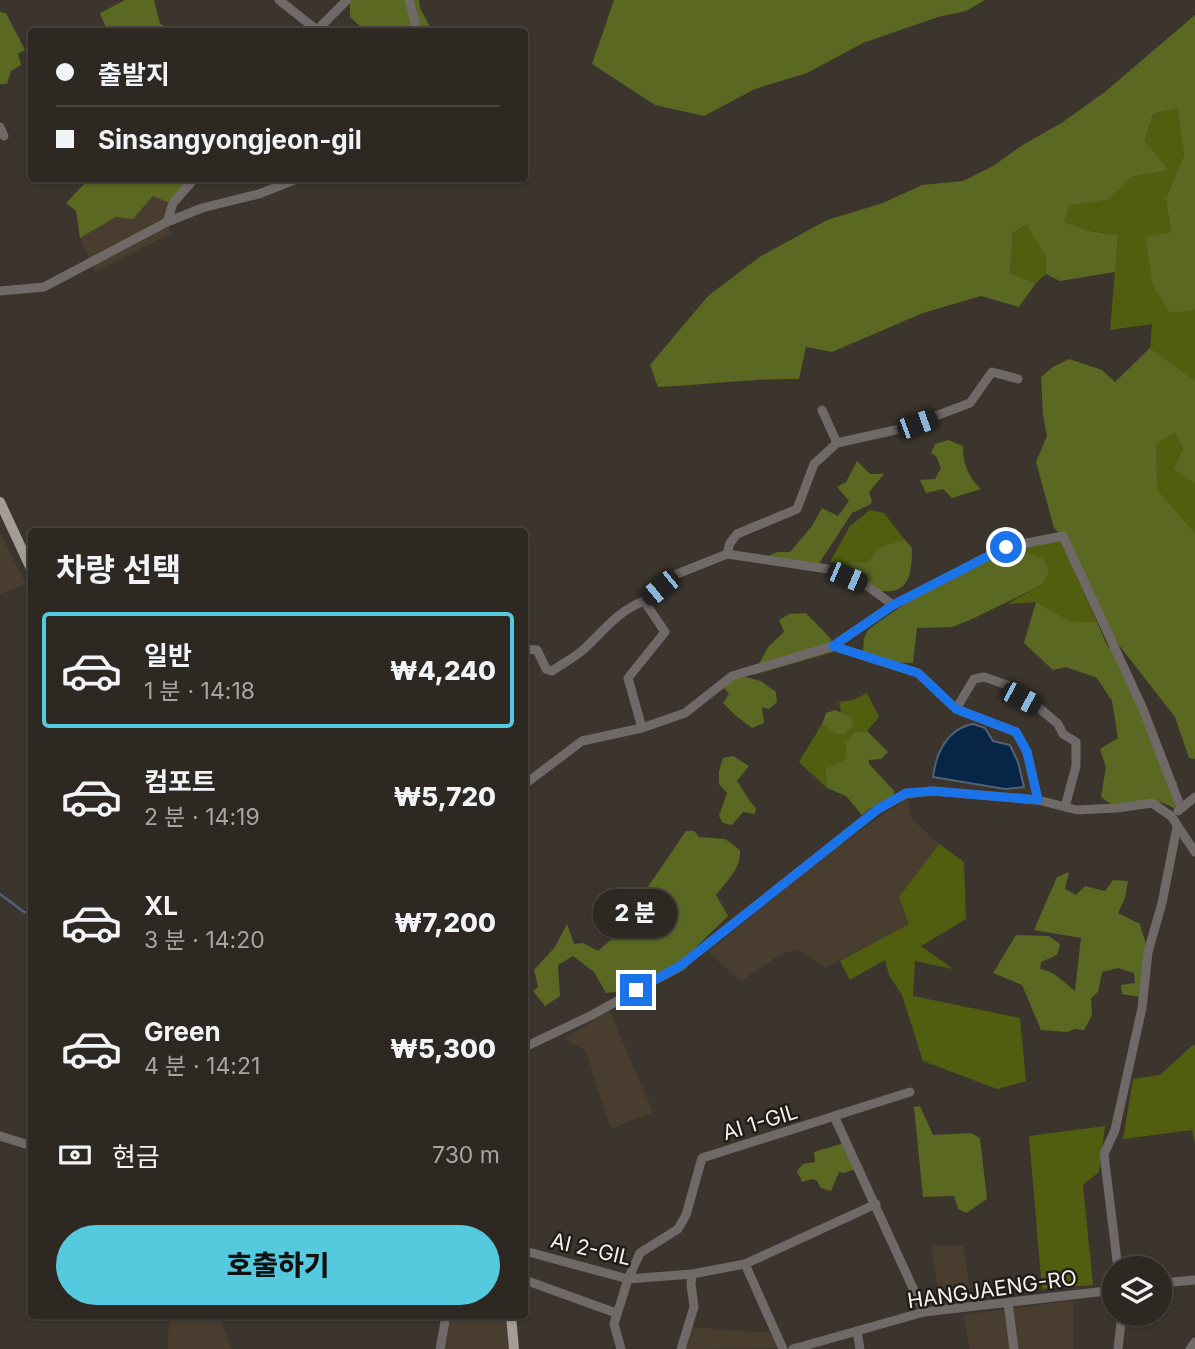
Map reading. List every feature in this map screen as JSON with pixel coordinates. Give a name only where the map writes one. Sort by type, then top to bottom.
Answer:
[{"type":"main road","points":[[0,502],[28,562]]},
{"type":"main road","points":[[511,1319],[514,1349]]},
{"type":"street","points":[[279,0],[313,28]]},
{"type":"street","points":[[320,28],[347,0]]},
{"type":"street","points":[[409,0],[414,28]]},
{"type":"street","points":[[0,127],[4,136]]},
{"type":"street","points":[[167,222],[173,203],[191,182]]},
{"type":"street","points":[[0,291],[44,287],[167,222],[202,208],[259,194],[289,182]]},
{"type":"street","points":[[727,554],[737,534],[797,509],[814,464],[836,443],[904,428],[970,403],[992,372],[1018,379]]},
{"type":"street","points":[[822,410],[836,443]]},
{"type":"street","points":[[528,780],[582,741],[642,728],[685,713],[732,676],[833,646],[893,605],[1006,547],[1063,536],[1143,709],[1181,808]]},
{"type":"street","points":[[528,649],[537,650],[545,669],[552,671],[583,649],[629,606],[644,601],[677,574],[727,554],[828,569],[866,585],[893,605]]},
{"type":"street","points":[[642,728],[628,678],[665,632],[644,601]]},
{"type":"street","points":[[833,646],[918,673],[956,709],[1016,732],[1027,752],[1038,800]]},
{"type":"street","points":[[956,709],[974,679],[984,677],[1007,685],[1013,693],[1038,707],[1058,723],[1063,734],[1076,742],[1076,766],[1065,807]]},
{"type":"street","points":[[528,1045],[592,1015],[680,966],[878,809],[906,793],[933,791],[1038,800],[1077,810],[1152,803],[1171,817],[1195,852]]},
{"type":"street","points":[[1171,817],[1195,797]]},
{"type":"street","points":[[1116,1256],[1104,1154],[1115,1130],[1142,1008],[1148,952],[1162,903],[1177,827]]},
{"type":"street","points":[[910,1092],[834,1116],[924,1312]]},
{"type":"street","name":"AI 1-GIL","points":[[621,1349],[614,1324],[616,1313],[639,1253],[678,1229],[686,1215],[702,1158],[764,1141],[834,1116]]},
{"type":"street","points":[[0,1136],[28,1145]]},
{"type":"street","name":"AI 2-GIL","points":[[528,1252],[628,1279],[692,1274],[745,1264],[876,1205]]},
{"type":"street","points":[[745,1264],[783,1349]]},
{"type":"street","points":[[681,1349],[694,1307],[692,1274]]},
{"type":"street","points":[[1172,1282],[1195,1280]]},
{"type":"street","points":[[528,1281],[616,1313]]},
{"type":"street","name":"HANGJAENG-RO","points":[[793,1349],[924,1312],[1102,1292]]},
{"type":"street","points":[[1008,1303],[1014,1349]]},
{"type":"street","points":[[440,1349],[445,1319]]},
{"type":"street","points":[[1118,1349],[1121,1326]]},
{"type":"street","points":[[857,1331],[860,1349]]},
{"type":"street","points":[[1190,1349],[1195,1342]]},
{"type":"shaded area","points":[[153,196],[168,202],[170,234],[95,272],[80,238],[116,217],[133,219]]},
{"type":"shaded area","points":[[0,533],[26,584],[0,594]]},
{"type":"shaded area","points":[[908,799],[911,818],[939,844],[899,897],[910,924],[825,968],[798,950],[781,954],[741,981],[708,952],[831,852]]},
{"type":"shaded area","points":[[609,1010],[653,1113],[611,1130],[586,1051],[565,1039]]},
{"type":"shaded area","points":[[931,1245],[963,1246],[972,1303],[940,1307]]},
{"type":"shaded area","points":[[1073,1300],[1073,1349],[970,1349],[963,1315]]},
{"type":"shaded area","points":[[169,1319],[220,1319],[232,1349],[168,1349]]},
{"type":"shaded area","points":[[445,1319],[506,1319],[509,1349],[436,1349]]},
{"type":"shaded area","points":[[692,1327],[771,1333],[778,1348],[686,1349]]},
{"type":"green space","points":[[125,0],[154,0],[160,24],[169,28],[106,28],[100,13]]},
{"type":"green space","points":[[350,0],[419,0],[430,28],[362,28],[350,17]]},
{"type":"green space","points":[[614,0],[985,0],[966,11],[938,17],[863,43],[807,73],[755,89],[704,116],[655,105],[592,64]]},
{"type":"green space","points":[[0,12],[6,13],[25,50],[18,54],[21,65],[11,71],[7,84],[0,84]]},
{"type":"green space","points":[[1195,15],[1195,310],[1170,313],[1153,286],[1145,237],[1171,232],[1166,199],[1184,155],[1177,108],[1153,114],[1145,141],[1168,170],[1132,177],[1108,200],[1069,205],[1064,222],[1090,231],[1118,235],[1115,272],[1060,281],[1046,274],[1046,257],[1027,225],[1013,233],[1010,273],[1036,283],[1019,307],[981,296],[923,313],[832,352],[806,347],[799,379],[658,387],[650,365],[708,296],[761,256],[827,220],[883,203],[922,185],[963,181],[993,166],[1106,91]]},
{"type":"green space","points":[[1177,108],[1184,155],[1166,199],[1171,232],[1146,237],[1170,312],[1195,310],[1195,380],[1150,348],[1152,324],[1110,330],[1118,235],[1090,231],[1063,222],[1069,204],[1108,200],[1132,177],[1167,170],[1145,142],[1153,114]]},
{"type":"green space","points":[[86,182],[187,182],[168,202],[153,196],[133,219],[116,217],[80,238],[76,211],[66,203]]},
{"type":"green space","points":[[1028,225],[1046,257],[1046,274],[1036,283],[1010,273],[1013,233]]},
{"type":"green space","points":[[1150,348],[1195,380],[1195,484],[1174,469],[1183,448],[1174,433],[1156,444],[1157,490],[1195,533],[1195,759],[1189,758],[1175,717],[1115,640],[1093,602],[1071,543],[1054,528],[1036,462],[1047,436],[1041,377],[1069,359],[1102,370],[1115,382]]},
{"type":"green space","points":[[1174,433],[1183,448],[1175,469],[1195,484],[1195,533],[1156,490],[1156,444]]},
{"type":"green space","points":[[948,440],[963,446],[967,470],[981,489],[952,498],[943,489],[926,493],[920,480],[935,479],[941,468],[936,456],[931,453],[935,444]]},
{"type":"green space","points":[[857,461],[870,474],[884,474],[869,492],[872,502],[852,513],[818,565],[765,558],[777,552],[790,552],[812,526],[822,508],[838,516],[849,501],[837,487],[846,482]]},
{"type":"green space","points":[[870,510],[884,513],[905,540],[883,547],[865,563],[851,561],[851,570],[830,562],[850,526]]},
{"type":"green space","points":[[905,540],[912,548],[912,561],[904,585],[890,591],[866,589],[851,570],[850,561],[865,563],[880,548]]},
{"type":"green space","points":[[1061,540],[1097,622],[1070,621],[1036,602],[1007,604],[1042,585],[1003,552]]},
{"type":"green space","points":[[1003,552],[1031,554],[1043,558],[1049,571],[1042,585],[952,627],[917,628],[913,663],[892,662],[863,652],[864,638],[868,630],[880,621],[915,597]]},
{"type":"green space","points":[[1036,602],[1070,621],[1097,622],[1106,643],[1134,681],[1166,767],[1177,783],[1175,809],[1153,801],[1112,805],[1101,797],[1106,767],[1100,749],[1118,738],[1112,701],[1097,678],[1066,667],[1053,670],[1024,643]]},
{"type":"green space","points":[[806,613],[831,639],[833,652],[753,675],[768,647],[784,632],[779,620],[789,614]]},
{"type":"green space","points":[[745,677],[761,681],[776,692],[777,702],[769,709],[762,707],[764,723],[752,728],[723,703],[729,694],[724,688],[732,679]]},
{"type":"green space","points":[[867,693],[879,717],[867,731],[854,732],[846,742],[845,759],[825,769],[827,788],[799,762],[822,724],[832,732],[851,717],[841,713],[839,702],[853,700]]},
{"type":"green space","points":[[835,710],[851,717],[853,726],[844,735],[832,732],[822,724],[826,713]]},
{"type":"green space","points":[[867,731],[888,752],[881,759],[869,760],[869,764],[895,792],[890,799],[862,815],[846,796],[827,788],[825,769],[845,759],[846,742],[854,732]]},
{"type":"green space","points":[[733,756],[749,766],[737,781],[756,808],[755,814],[743,812],[732,825],[723,823],[719,816],[727,793],[719,784],[719,771],[723,758]]},
{"type":"green space","points":[[686,831],[694,831],[699,837],[725,839],[740,850],[740,857],[736,869],[716,895],[728,916],[696,947],[686,969],[659,983],[621,979],[620,991],[606,993],[594,972],[573,956],[558,965],[560,996],[545,1006],[533,991],[538,987],[534,970],[555,947],[567,924],[574,944],[583,943],[598,951],[613,938]]},
{"type":"green space","points":[[939,844],[964,862],[966,919],[921,946],[953,969],[915,961],[913,996],[1020,1018],[1026,1081],[997,1089],[923,1061],[902,995],[889,975],[885,960],[850,980],[840,961],[909,924],[899,897]]},
{"type":"green space","points":[[1069,872],[1065,889],[1076,895],[1085,886],[1105,891],[1113,880],[1128,881],[1125,898],[1118,913],[1140,924],[1150,958],[1146,998],[1122,994],[1121,985],[1135,983],[1134,973],[1118,968],[1102,972],[1098,992],[1091,998],[1092,1015],[1084,1030],[1041,1030],[1022,985],[993,973],[1016,935],[1049,936],[1060,944],[1057,955],[1041,962],[1040,969],[1055,974],[1075,991],[1081,938],[1034,930],[1057,877]]},
{"type":"green space","points":[[1193,1045],[1195,1142],[1192,1130],[1123,1139],[1133,1079],[1160,1075]]},
{"type":"green space","points":[[920,1106],[933,1135],[971,1133],[980,1138],[987,1199],[966,1213],[958,1209],[954,1196],[923,1197],[914,1107]]},
{"type":"green space","points":[[1105,1126],[1099,1172],[1083,1185],[1093,1285],[1042,1289],[1029,1136]]},
{"type":"green space","points":[[844,1143],[855,1169],[839,1172],[831,1191],[821,1188],[817,1181],[812,1179],[802,1182],[797,1171],[803,1164],[815,1162],[814,1152]]},
{"type":"water","points":[[973,724],[985,728],[993,741],[1010,745],[1018,762],[1024,787],[1005,789],[933,777],[944,743],[956,731]]},
{"type":"waterway","points":[[0,894],[28,912]]},
{"type":"route","points":[[636,990],[680,966],[878,809],[906,793],[933,791],[1038,800],[1027,752],[1016,732],[956,709],[918,673],[833,646],[893,605],[1006,547]]}]
